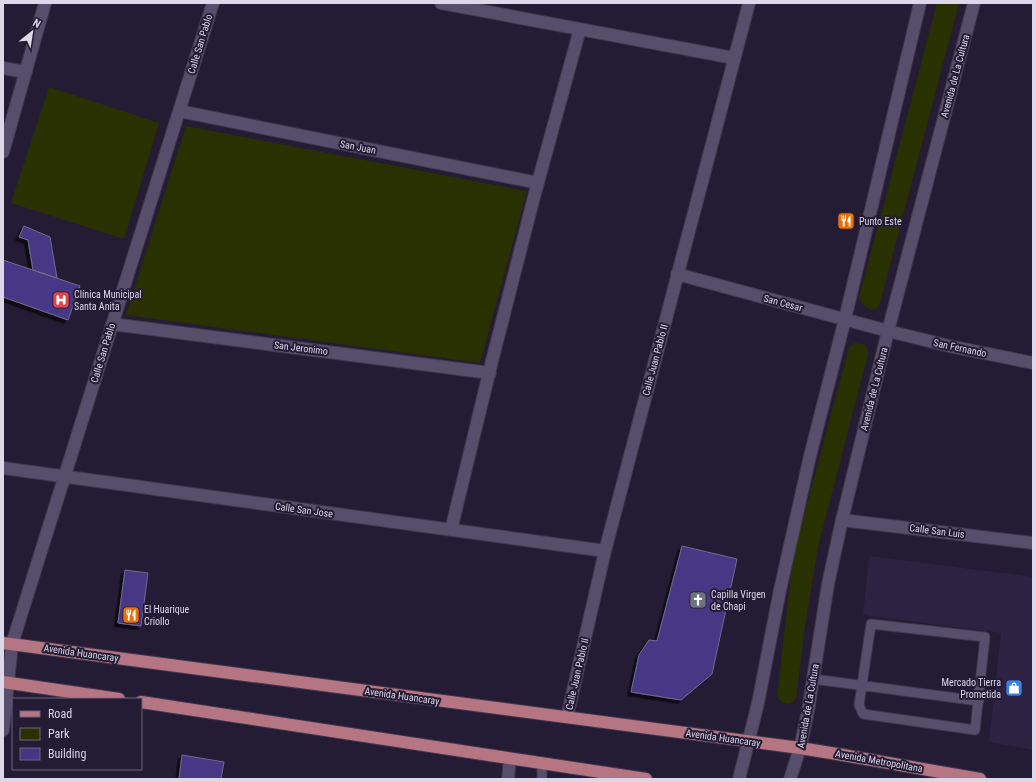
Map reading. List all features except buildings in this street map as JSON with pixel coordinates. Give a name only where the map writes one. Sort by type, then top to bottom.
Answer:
[{"type":"main road","name":"Avenida Huancaray","points":[[8,643],[800,748]]},
{"type":"main road","points":[[6,682],[112,698]]},
{"type":"main road","points":[[142,702],[542,763],[601,776],[646,779]]},
{"type":"main road","name":"Avenida Metropolitana","points":[[800,748],[980,779]]},
{"type":"street","points":[[3,152],[46,3]]},
{"type":"street","name":"Calle San Pablo","points":[[3,730],[8,643],[65,477],[213,3]]},
{"type":"street","points":[[441,3],[734,58]]},
{"type":"street","name":"Calle Juan Pablo II","points":[[566,718],[605,551],[749,3]]},
{"type":"street","points":[[739,779],[758,703],[782,583],[810,456],[845,319],[920,3]]},
{"type":"street","name":"Avenida de La Cultura","points":[[790,779],[800,748],[813,679],[828,584],[842,520],[888,331],[974,3]]},
{"type":"street","points":[[451,530],[538,182],[580,29]]},
{"type":"street","points":[[3,68],[26,72]]},
{"type":"street","name":"San Juan","points":[[179,111],[538,182]]},
{"type":"street","name":"San Cesar","points":[[677,274],[888,331]]},
{"type":"street","name":"San Jeronimo","points":[[112,324],[490,372]]},
{"type":"street","name":"San Fernando","points":[[888,331],[949,346],[1033,363]]},
{"type":"street","name":"Calle San Jose","points":[[3,468],[605,551]]},
{"type":"street","name":"Calle San Luis","points":[[842,520],[1033,543]]},
{"type":"street","points":[[508,779],[510,759]]},
{"type":"lane","points":[[871,624],[985,637],[975,730],[863,714],[859,705],[861,685],[871,624]]},
{"type":"lane","points":[[813,679],[979,701]]},
{"type":"lane","points":[[542,763],[542,779]]},
{"type":"shaded area","name":"Mercado Tierra Prometida","points":[[869,556],[1033,577],[1033,750],[989,742],[1001,633],[863,615]]},
{"type":"green space","points":[[937,3],[959,3],[879,307],[871,310],[864,306],[859,298]]},
{"type":"green space","points":[[49,87],[159,123],[124,239],[11,203]]},
{"type":"green space","points":[[186,126],[527,191],[480,363],[126,315]]},
{"type":"green space","points":[[854,343],[864,344],[868,354],[818,547],[805,626],[796,699],[790,704],[783,703],[777,697],[793,557],[849,347]]},
{"type":"place","name":"Punto Este","points":[[846,221]]},
{"type":"place","name":"Clínica Municipal Santa Anita","points":[[61,300]]},
{"type":"place","name":"Capilla Virgen de Chapi","points":[[698,600]]},
{"type":"place","name":"El Huarique Criollo","points":[[131,615]]},
{"type":"place","name":"Mercado Tierra Prometida","points":[[1014,688]]}]
